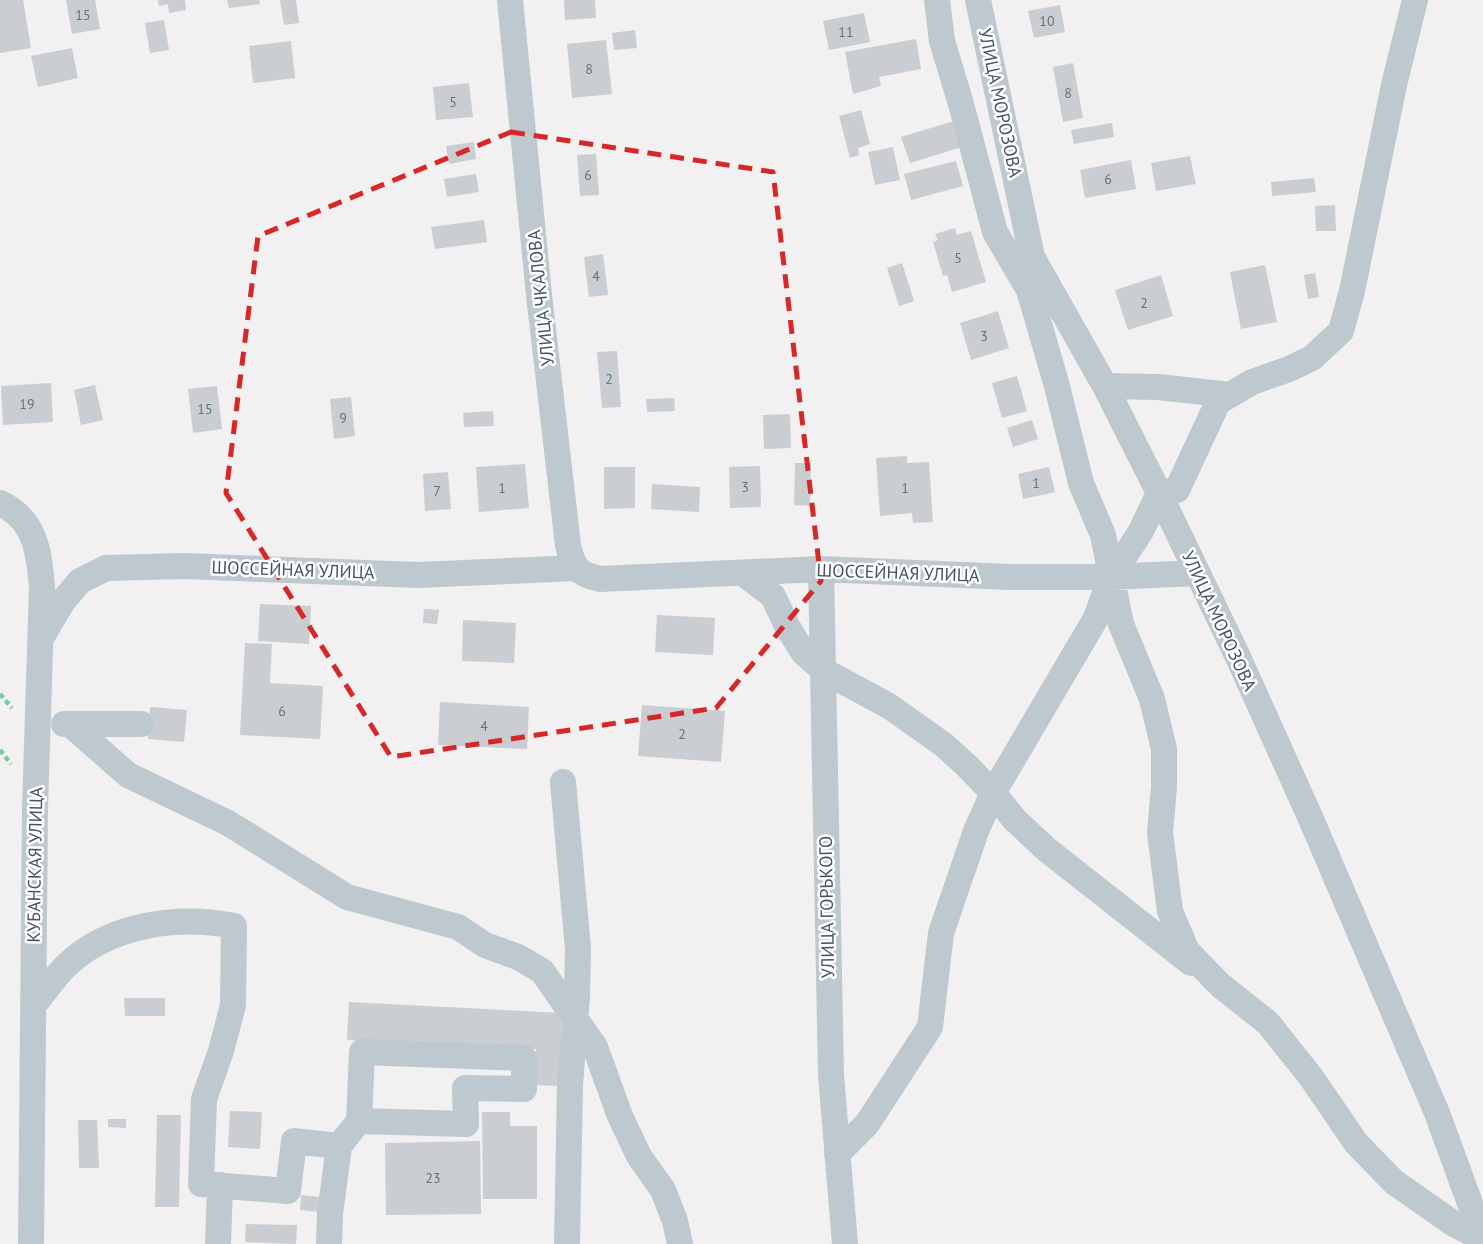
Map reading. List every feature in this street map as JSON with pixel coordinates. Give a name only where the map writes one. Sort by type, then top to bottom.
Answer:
[{"type":"street","name":"УЛИЦА ЧКАЛОВА","points":[[510,0],[539,295],[568,545],[588,574]]},
{"type":"street","points":[[937,0],[942,41],[995,232],[1029,290],[1081,483],[1103,535],[1121,624],[1152,699],[1164,749],[1160,833],[1170,911],[1187,951],[1220,985]]},
{"type":"street","name":"УЛИЦА МОРОЗОВА","points":[[978,0],[1032,257],[1105,386],[1160,493],[1238,657],[1311,819],[1437,1114],[1483,1239]]},
{"type":"street","points":[[837,1154],[867,1124],[930,1027],[941,933],[976,831],[993,793],[1096,618],[1111,576],[1141,531],[1160,493],[1177,490],[1217,402],[1252,382],[1312,358],[1341,331],[1415,0]]},
{"type":"street","points":[[1105,386],[1158,387],[1230,395]]},
{"type":"street","name":"КУБАНСКАЯ УЛИЦА","points":[[0,503],[25,521],[35,539],[42,587],[33,1006],[32,1244]]},
{"type":"street","name":"ШОССЕЙНАЯ УЛИЦА","points":[[42,638],[63,601],[80,581],[106,568],[184,566],[418,575],[743,573],[821,569],[1010,577],[1196,573]]},
{"type":"street","name":"УЛИЦА ГОРЬКОГО","points":[[821,569],[831,1075],[845,1244]]},
{"type":"street","points":[[743,573],[773,596],[803,652],[824,671],[889,706],[944,745],[993,793],[1014,820],[1046,849],[1268,1023],[1311,1077],[1356,1143],[1394,1182],[1454,1224],[1483,1239]]},
{"type":"street","points":[[38,724],[141,724]]},
{"type":"street","points":[[71,724],[128,775],[228,823],[347,897],[458,928],[542,971],[595,1047],[620,1116],[639,1156],[663,1190],[676,1221],[680,1244]]},
{"type":"street","points":[[563,782],[578,949],[570,1084],[568,1244]]},
{"type":"street","points":[[33,1006],[67,965],[93,946],[123,933],[169,922],[208,921],[234,926],[233,1005],[222,1051],[204,1099],[201,1184],[288,1191],[294,1141],[339,1146]]},
{"type":"street","points":[[329,1244],[339,1146],[359,1121],[362,1052],[524,1058],[524,1089],[465,1088],[466,1124],[359,1121]]},
{"type":"street","points":[[218,1244],[220,1185]]},
{"type":"highlighted area","points":[[511,132],[773,172],[821,581],[716,708],[391,757],[226,493],[258,236]]},
{"type":"building","points":[[0,0],[23,0],[31,48],[0,53]]},
{"type":"building","points":[[66,0],[95,0],[100,29],[72,34]]},
{"type":"building","points":[[158,0],[185,0],[186,10],[169,13],[168,4],[159,6]]},
{"type":"building","points":[[227,0],[259,0],[260,4],[229,8]]},
{"type":"building","points":[[280,0],[296,0],[299,23],[284,25]]},
{"type":"building","points":[[564,0],[595,0],[596,18],[565,20]]},
{"type":"building","points":[[1060,5],[1065,32],[1034,38],[1028,11]]},
{"type":"building","points":[[864,13],[870,42],[829,50],[823,21]]},
{"type":"building","points":[[164,20],[169,50],[150,53],[145,23]]},
{"type":"building","points":[[635,30],[637,48],[614,50],[612,33]]},
{"type":"building","points":[[916,39],[921,69],[879,77],[881,86],[853,94],[845,52]]},
{"type":"building","points":[[606,40],[612,94],[572,98],[567,44]]},
{"type":"building","points":[[291,41],[295,78],[253,83],[249,46]]},
{"type":"building","points":[[72,48],[78,78],[38,87],[31,56]]},
{"type":"building","points":[[1073,63],[1083,118],[1063,122],[1053,67]]},
{"type":"building","points":[[469,83],[473,117],[436,120],[433,87]]},
{"type":"building","points":[[861,110],[870,144],[858,148],[859,155],[850,158],[839,116]]},
{"type":"building","points":[[954,121],[962,147],[910,163],[901,137]]},
{"type":"building","points":[[1112,123],[1114,137],[1074,144],[1071,130]]},
{"type":"building","points":[[474,142],[476,159],[449,164],[446,146]]},
{"type":"building","points":[[893,147],[900,180],[875,185],[868,152]]},
{"type":"building","points":[[596,154],[599,195],[580,196],[577,155]]},
{"type":"building","points":[[1190,156],[1196,184],[1156,191],[1151,163]]},
{"type":"building","points":[[1131,160],[1136,189],[1085,198],[1080,170]]},
{"type":"building","points":[[956,161],[963,186],[911,200],[904,174]]},
{"type":"building","points":[[476,174],[479,192],[447,197],[444,179]]},
{"type":"building","points":[[1314,178],[1316,192],[1272,196],[1271,182]]},
{"type":"building","points":[[1335,205],[1336,231],[1316,231],[1315,206]]},
{"type":"building","points":[[484,220],[487,242],[435,249],[431,227]]},
{"type":"building","points":[[955,228],[957,235],[971,231],[986,282],[952,292],[947,275],[943,276],[933,242],[938,240],[935,234]]},
{"type":"building","points":[[603,254],[608,295],[589,297],[584,257]]},
{"type":"building","points":[[902,263],[914,301],[899,306],[887,268]]},
{"type":"building","points":[[1265,265],[1277,322],[1241,329],[1230,272]]},
{"type":"building","points":[[1315,273],[1319,297],[1308,299],[1304,275]]},
{"type":"building","points":[[1161,275],[1173,316],[1128,330],[1115,290]]},
{"type":"building","points":[[998,311],[1009,348],[971,360],[960,323]]},
{"type":"building","points":[[617,351],[621,407],[602,408],[597,352]]},
{"type":"building","points":[[1017,376],[1027,411],[1002,418],[992,383]]},
{"type":"building","points":[[51,383],[53,422],[3,425],[1,386]]},
{"type":"building","points":[[95,385],[103,420],[81,425],[74,390]]},
{"type":"building","points":[[217,386],[222,429],[193,433],[188,389]]},
{"type":"building","points":[[351,397],[355,436],[334,439],[330,399]]},
{"type":"building","points":[[674,398],[675,411],[647,412],[646,399]]},
{"type":"building","points":[[493,411],[494,426],[464,427],[463,413]]},
{"type":"building","points":[[790,414],[791,448],[764,449],[763,415]]},
{"type":"building","points":[[1032,420],[1038,439],[1013,447],[1007,428]]},
{"type":"building","points":[[907,456],[907,463],[929,462],[933,522],[913,523],[912,513],[880,516],[876,458]]},
{"type":"building","points":[[795,463],[811,463],[810,506],[794,505]]},
{"type":"building","points":[[525,464],[529,508],[479,512],[476,467]]},
{"type":"building","points":[[760,466],[761,507],[730,508],[729,467]]},
{"type":"building","points":[[604,467],[635,467],[635,508],[604,509]]},
{"type":"building","points":[[1049,467],[1055,492],[1023,499],[1018,474]]},
{"type":"building","points":[[448,472],[451,509],[425,511],[423,474]]},
{"type":"building","points":[[652,484],[700,487],[699,512],[651,509]]},
{"type":"building","points":[[260,604],[311,606],[309,644],[258,641]]},
{"type":"building","points":[[424,609],[439,610],[437,624],[423,623]]},
{"type":"building","points":[[657,615],[715,618],[713,655],[655,652]]},
{"type":"building","points":[[463,620],[516,623],[514,663],[462,661]]},
{"type":"building","points":[[245,643],[272,644],[270,683],[323,686],[320,739],[240,735]]},
{"type":"building","points":[[440,702],[529,707],[527,749],[438,745]]},
{"type":"building","points":[[642,705],[725,711],[721,762],[638,756]]},
{"type":"building","points":[[150,707],[187,710],[184,742],[148,739]]},
{"type":"building","points":[[124,998],[165,998],[165,1016],[125,1016]]},
{"type":"building","points":[[349,1002],[562,1013],[559,1086],[534,1085],[536,1049],[347,1040]]},
{"type":"building","points":[[230,1111],[262,1112],[260,1149],[228,1147]]},
{"type":"building","points":[[482,1112],[510,1112],[510,1126],[537,1126],[537,1199],[483,1199]]},
{"type":"building","points":[[157,1115],[181,1115],[179,1207],[155,1207]]},
{"type":"building","points":[[108,1119],[126,1119],[126,1128],[108,1127]]},
{"type":"building","points":[[78,1120],[97,1120],[99,1168],[79,1168]]},
{"type":"building","points":[[480,1141],[481,1214],[386,1215],[385,1143]]},
{"type":"building","points":[[301,1195],[320,1197],[319,1212],[300,1210]]},
{"type":"building","points":[[246,1224],[297,1225],[296,1244],[245,1242]]}]
